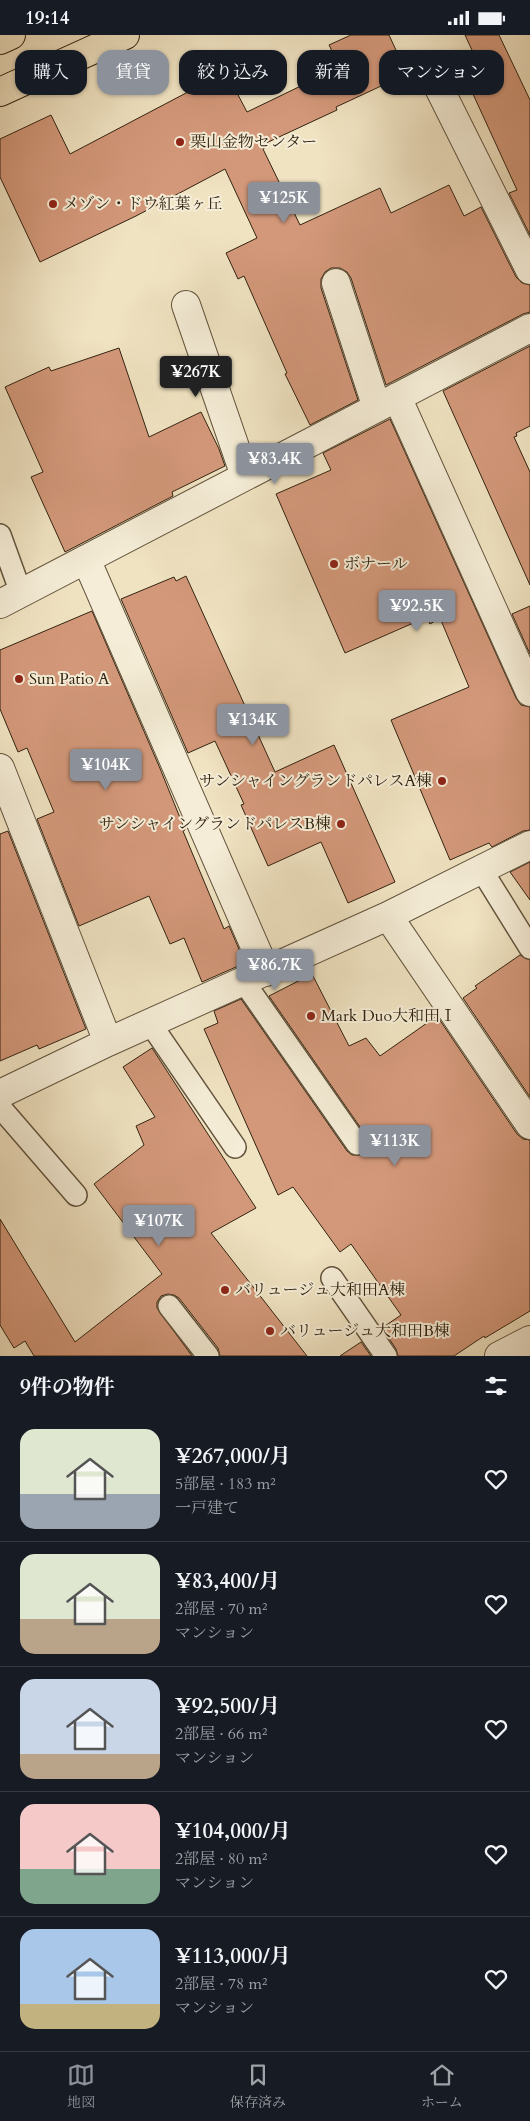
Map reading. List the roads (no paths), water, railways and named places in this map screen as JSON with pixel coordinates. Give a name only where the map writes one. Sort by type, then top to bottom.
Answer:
[{"type":"main road","points":[[0,40],[11,35]]},
{"type":"main road","points":[[0,92],[125,35]]},
{"type":"street","points":[[442,95],[530,270]]},
{"type":"street","points":[[336,283],[387,402],[530,692]]},
{"type":"street","points":[[186,305],[246,476]]},
{"type":"street","points":[[10,598],[530,328]]},
{"type":"street","points":[[86,559],[255,977]]},
{"type":"street","points":[[0,768],[108,1041]]},
{"type":"street","points":[[0,1094],[108,1041],[388,916],[530,845]]},
{"type":"street","points":[[388,916],[530,1125]]},
{"type":"street","points":[[499,1356],[530,1340]]},
{"type":"lane","points":[[0,535],[10,598]]},
{"type":"lane","points":[[481,869],[530,948]]},
{"type":"lane","points":[[255,977],[357,1144]]},
{"type":"lane","points":[[150,1023],[235,1147]]},
{"type":"lane","points":[[0,1107],[76,1195]]},
{"type":"lane","points":[[332,1278],[386,1356]]},
{"type":"lane","points":[[169,1306],[208,1356]]},
{"type":"place","name":"栗山金物センター","points":[[180,142]]},
{"type":"place","name":"メゾン・ドウ紅葉ヶ丘","points":[[53,204]]},
{"type":"place","name":"ボナール","points":[[334,564]]},
{"type":"place","name":"Sun Patio A","points":[[19,679]]},
{"type":"place","name":"サンシャイングランドパレスA棟","points":[[442,781]]},
{"type":"place","name":"サンシャイングランドパレスB棟","points":[[341,824]]},
{"type":"place","name":"Mark Duo大和田Ⅰ","points":[[311,1016]]},
{"type":"place","name":"バリュージュ大和田A棟","points":[[225,1290]]},
{"type":"place","name":"バリュージュ大和田B棟","points":[[270,1331]]}]
